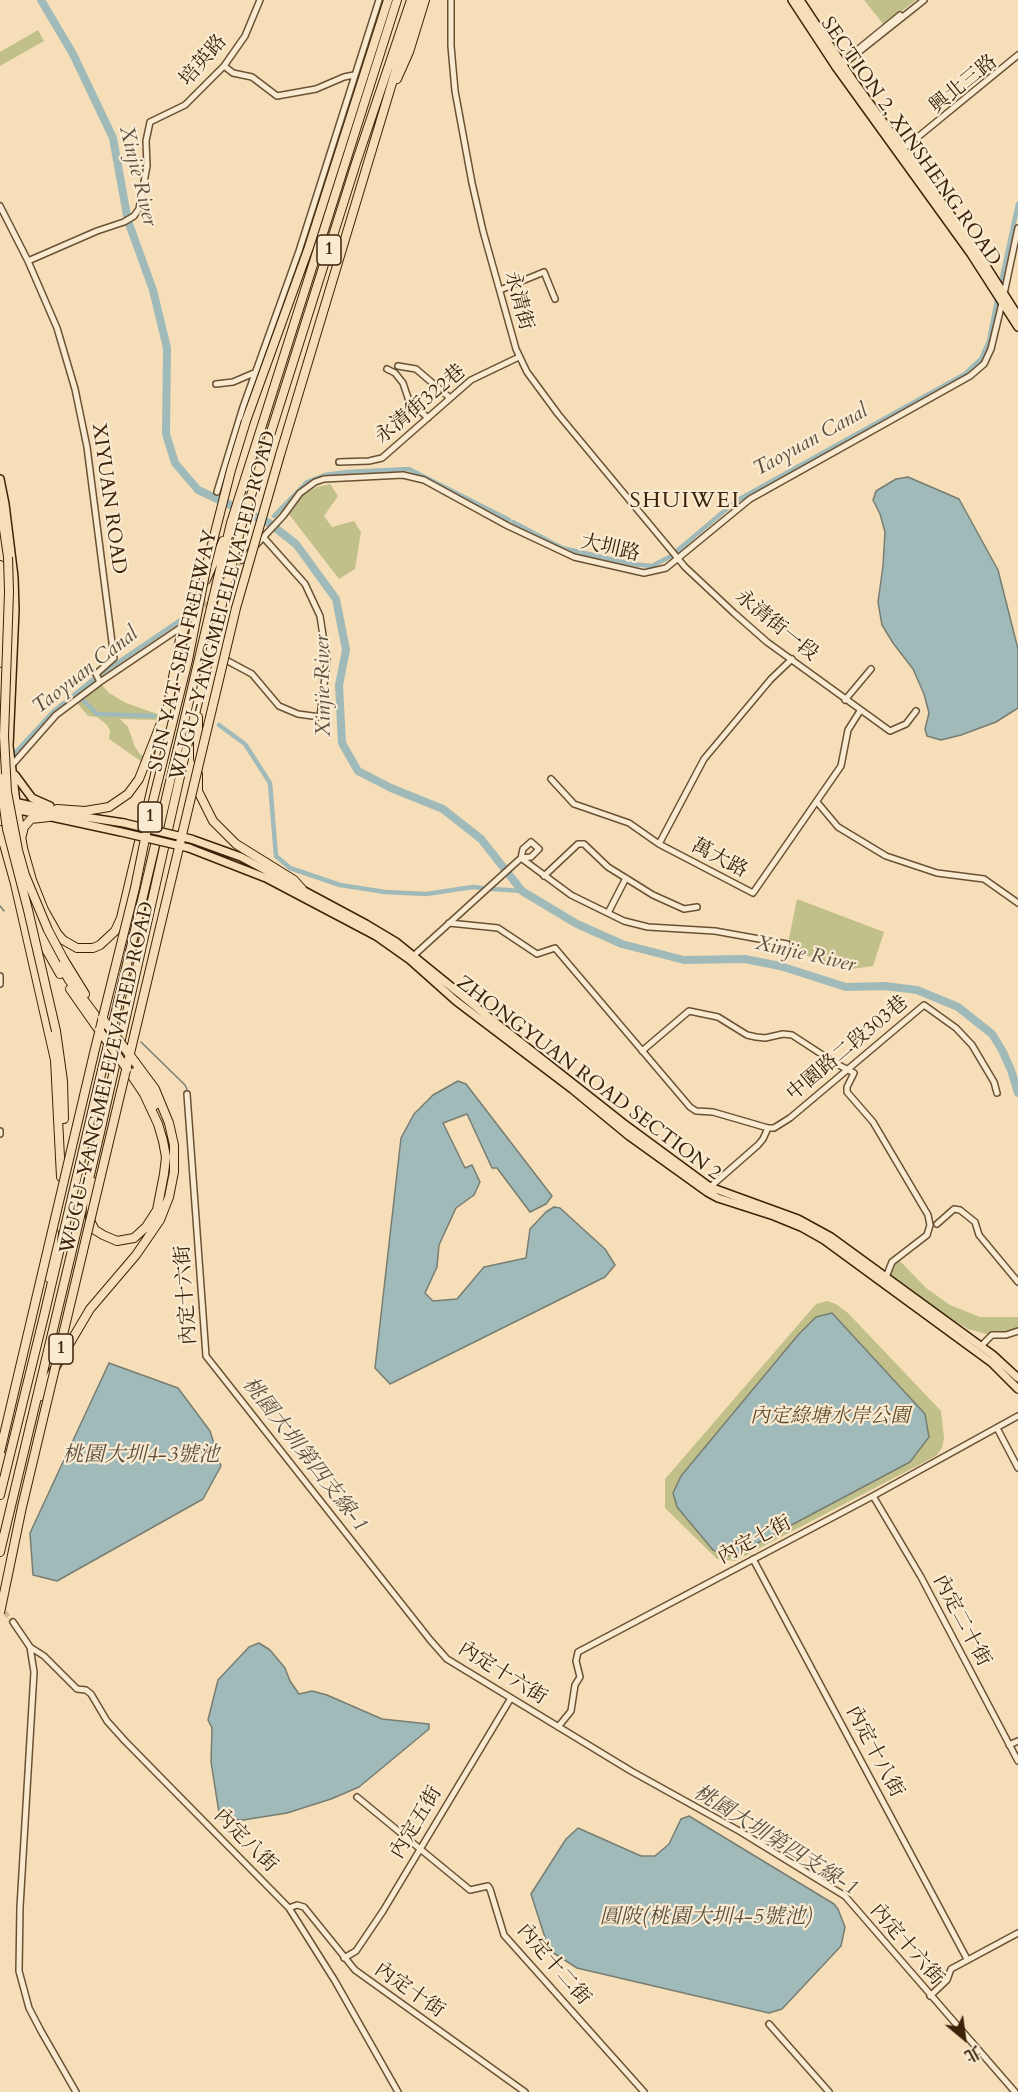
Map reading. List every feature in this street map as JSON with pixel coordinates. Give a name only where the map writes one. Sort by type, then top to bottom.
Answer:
[{"type":"highway","name":"WUGU-YANGMEI ELEVATED ROAD","points":[[0,1452],[135,888],[151,809],[188,660],[207,564],[231,470],[309,247],[386,0]]},
{"type":"highway","name":"SUN YAT-SEN FREEWAY","points":[[0,1495],[231,523],[397,0]]},
{"type":"highway","name":"SUN YAT-SEN FREEWAY","points":[[0,1552],[99,1137],[198,703],[242,527],[356,163],[411,0]]},
{"type":"highway","name":"WUGU-YANGMEI ELEVATED ROAD","points":[[0,1613],[22,1507],[236,608],[417,0]]},
{"type":"highway","points":[[385,105],[409,52],[425,0]]},
{"type":"highway","points":[[0,502],[8,557],[9,592],[4,736],[8,792],[18,850],[25,874],[48,930],[99,1022]]},
{"type":"highway","points":[[32,880],[52,926],[70,946],[85,950],[93,948],[108,939],[115,931],[121,918],[157,766],[180,639],[231,523]]},
{"type":"highway","points":[[0,565],[0,663]]},
{"type":"highway","points":[[57,809],[85,811],[109,807],[128,794],[139,779],[169,700]]},
{"type":"highway","points":[[198,703],[198,791],[213,821],[236,844],[294,880],[302,889]]},
{"type":"highway","points":[[0,778],[7,829],[56,1031],[63,1081],[61,1177],[44,1316]]},
{"type":"highway","points":[[3,804],[40,927],[69,980],[132,1065],[158,1124],[166,1157],[161,1195],[157,1210],[146,1227],[134,1238],[117,1241],[95,1230],[90,1221],[89,1206],[99,1137]]},
{"type":"highway","points":[[16,806],[40,927]]},
{"type":"highway","points":[[23,848],[22,834],[28,822],[37,817],[49,817]]},
{"type":"highway","points":[[0,830],[15,884],[55,1060],[61,1177]]},
{"type":"highway","points":[[15,884],[50,960],[147,1087],[160,1116],[169,1149],[169,1171],[160,1220],[136,1255],[90,1309],[51,1375],[33,1411]]},
{"type":"main road","name":"SECTION 2, XINSHENG ROAD","points":[[792,0],[902,151],[1018,327]]},
{"type":"main road","points":[[800,0],[840,65]]},
{"type":"main road","points":[[902,151],[972,244],[1018,316]]},
{"type":"main road","points":[[0,479],[14,577],[15,610],[9,746],[16,806]]},
{"type":"main road","points":[[0,752],[3,804],[69,814]]},
{"type":"main road","points":[[13,769],[21,785],[32,798],[69,814]]},
{"type":"main road","points":[[16,806],[49,817]]},
{"type":"main road","name":"ZHONGYUAN ROAD SECTION 2","points":[[69,814],[124,823],[191,839],[241,857],[374,928],[412,957],[456,1001],[572,1089],[629,1136],[718,1198],[742,1201],[801,1227],[824,1240],[981,1346],[1018,1378]]},
{"type":"main road","name":"ZHONGYUAN ROAD SECTION 2","points":[[49,817],[189,848],[266,878],[412,957]]},
{"type":"main road","name":"ZHONGYUAN ROAD SECTION 2","points":[[884,1280],[992,1363],[1018,1389]]},
{"type":"street","name":"培英路","points":[[28,261],[134,216],[139,209],[147,166],[146,141],[150,122],[185,105],[224,66],[245,36],[260,0]]},
{"type":"street","points":[[217,492],[254,373],[299,251],[379,0]]},
{"type":"street","name":"永清街","points":[[451,0],[451,46],[460,125],[483,231],[519,357],[527,372],[558,414],[678,558]]},
{"type":"street","points":[[840,65],[918,0]]},
{"type":"street","points":[[840,65],[924,0]]},
{"type":"street","points":[[902,151],[1018,55]]},
{"type":"street","name":"興北三路","points":[[902,151],[1018,60]]},
{"type":"street","points":[[224,66],[233,72],[252,77],[277,96],[316,89],[354,75]]},
{"type":"street","name":"XIYUAN ROAD","points":[[0,206],[28,261],[57,328],[75,389],[90,462],[114,658],[96,674],[100,682]]},
{"type":"street","points":[[1004,294],[1018,228]]},
{"type":"street","points":[[500,290],[544,272],[555,299]]},
{"type":"street","name":"大圳路","points":[[265,537],[300,494],[315,482],[324,479],[403,475],[424,480],[527,536],[574,557],[644,573],[666,568],[750,500],[970,376],[984,363],[991,349],[1002,303]]},
{"type":"street","name":"永清街322巷","points":[[339,462],[369,462],[382,458],[478,376],[519,357]]},
{"type":"street","points":[[398,366],[416,369],[450,398]]},
{"type":"street","points":[[387,369],[395,373],[403,384],[409,401],[428,418]]},
{"type":"street","points":[[216,384],[233,382],[254,373]]},
{"type":"street","points":[[224,659],[252,674],[279,706],[298,714],[320,717],[327,661],[320,616],[305,584],[265,537],[242,560]]},
{"type":"street","name":"永清街一段","points":[[678,558],[767,642],[890,731],[906,724],[916,711]]},
{"type":"street","points":[[13,769],[56,715],[183,626]]},
{"type":"street","points":[[659,844],[704,759],[771,679],[792,659]]},
{"type":"street","points":[[845,700],[871,669]]},
{"type":"street","name":"萬大路","points":[[551,779],[574,804],[629,823],[659,844],[753,893],[841,766],[849,730],[860,711]]},
{"type":"street","points":[[817,802],[838,827],[886,856],[937,873],[984,879],[1018,903]]},
{"type":"street","points":[[544,876],[578,844],[584,844],[608,867],[667,902],[684,909],[697,907]]},
{"type":"street","points":[[412,957],[518,860],[571,895],[624,921],[648,927],[715,931],[787,944]]},
{"type":"street","points":[[608,913],[626,879]]},
{"type":"street","points":[[449,923],[498,928],[537,954],[555,948],[684,1100],[696,1111],[713,1112],[768,1128]]},
{"type":"street","points":[[0,976],[0,984]]},
{"type":"street","name":"中園路二段303巷","points":[[708,1189],[764,1139],[768,1128],[774,1128],[790,1118],[924,1005],[956,1028],[972,1045],[994,1082],[997,1093]]},
{"type":"street","points":[[642,1050],[689,1011],[718,1017],[747,1035],[765,1038],[783,1034],[792,1035],[854,1073],[847,1092],[873,1122],[928,1215],[930,1225],[927,1235],[892,1263],[884,1280]]},
{"type":"street","name":"內定十六街","points":[[187,1094],[206,1356],[397,1600],[446,1657],[631,1771],[741,1832],[844,1896],[1015,2092]]},
{"type":"street","points":[[936,1224],[954,1209],[960,1210],[975,1222],[979,1235],[1018,1282]]},
{"type":"street","points":[[981,1346],[992,1335],[1006,1335],[1018,1331]]},
{"type":"street","name":"內定七街","points":[[558,1727],[571,1711],[575,1685],[580,1677],[576,1661],[578,1652],[873,1496],[1018,1416]]},
{"type":"street","points":[[997,1428],[1018,1468]]},
{"type":"street","name":"內定二十街","points":[[873,1496],[921,1577],[1018,1761]]},
{"type":"street","name":"內定十八街","points":[[753,1559],[967,1959]]},
{"type":"street","points":[[13,1622],[30,1647],[34,1672],[20,1907],[19,1971],[29,2008],[76,2092]]},
{"type":"street","name":"內定八街","points":[[30,1647],[44,1656],[77,1689],[86,1690],[91,1694],[107,1721],[125,1741],[289,1908],[335,1981],[398,2092]]},
{"type":"street","name":"內定五街","points":[[344,1958],[356,1951],[383,1911],[511,1698]]},
{"type":"street","points":[[1010,1745],[1018,1741]]},
{"type":"street","points":[[357,1797],[419,1848]]},
{"type":"street","name":"內定十二街","points":[[419,1848],[470,1890],[488,1886],[504,1935],[644,2092]]},
{"type":"street","name":"內定十街","points":[[289,1908],[297,1905],[304,1907],[355,1971],[525,2092]]},
{"type":"street","points":[[931,1995],[947,1980],[951,1969],[1018,1933]]},
{"type":"street","points":[[769,2024],[829,2092]]},
{"type":"green space","points":[[864,0],[916,0],[884,25]]},
{"type":"green space","points":[[38,30],[44,41],[0,66],[0,52]]},
{"type":"green space","points":[[330,484],[338,496],[324,516],[332,527],[354,521],[361,532],[355,569],[339,579],[288,513],[304,494],[317,487]]},
{"type":"green space","points":[[102,685],[109,693],[126,703],[160,715],[159,720],[120,719],[128,727],[135,747],[144,756],[142,762],[109,739],[110,731],[107,725],[97,717],[88,716],[77,703]]},
{"type":"green space","points":[[797,899],[884,932],[873,966],[845,970],[787,948]]},
{"type":"green space","points":[[899,1260],[926,1288],[950,1305],[980,1317],[1018,1317],[1018,1335],[1004,1339],[968,1329],[946,1316],[889,1276],[891,1267]]},
{"type":"green space","name":"內定綠塘水岸公園","points":[[827,1301],[836,1304],[848,1313],[941,1411],[944,1438],[942,1448],[936,1456],[735,1561],[717,1559],[665,1508],[665,1479],[816,1304]]},
{"type":"water","points":[[908,477],[959,499],[998,570],[1018,649],[1018,708],[996,722],[941,740],[927,736],[925,729],[929,713],[924,694],[913,669],[882,625],[878,602],[885,532],[873,500],[876,491],[896,479]]},
{"type":"water","points":[[458,1081],[466,1084],[552,1196],[546,1204],[530,1212],[497,1168],[492,1168],[467,1114],[443,1123],[465,1168],[472,1165],[480,1182],[474,1195],[456,1208],[439,1245],[437,1267],[425,1293],[433,1301],[457,1299],[484,1267],[526,1258],[530,1229],[554,1207],[560,1208],[605,1249],[615,1265],[605,1277],[390,1384],[375,1368],[401,1138],[414,1114],[433,1095]]},
{"type":"water","name":"內定綠塘水岸公園","points":[[832,1313],[925,1414],[929,1437],[910,1462],[737,1554],[727,1556],[713,1550],[677,1507],[673,1493],[681,1476],[798,1335],[816,1317]]},
{"type":"water","name":"桃園大圳4-3號池","points":[[109,1363],[178,1388],[210,1431],[221,1466],[203,1499],[57,1581],[33,1575],[30,1533]]},
{"type":"water","points":[[259,1643],[270,1650],[285,1668],[299,1694],[312,1691],[327,1695],[382,1719],[429,1724],[429,1729],[359,1787],[287,1813],[243,1820],[220,1819],[211,1762],[212,1728],[208,1720],[218,1680],[249,1647]]},
{"type":"water","name":"圓陂(桃園大圳4-5號池)","points":[[689,1816],[834,1904],[838,1909],[845,1927],[841,1946],[782,2009],[769,2013],[577,1968],[549,1950],[531,1894],[566,1839],[578,1828],[641,1856],[655,1856],[669,1844],[681,1819]]},
{"type":"waterway","name":"Xinjie River","points":[[41,0],[73,54],[113,138],[128,221],[153,290],[167,348],[166,434],[175,463],[198,490],[269,523],[296,544],[336,599],[346,650],[339,685],[342,743],[358,771],[391,788],[443,809],[481,839],[522,891],[577,924],[622,944],[684,960],[745,959],[780,966],[846,987],[885,986],[917,990],[958,1007],[992,1034],[1011,1070],[1018,1093]]},
{"type":"waterway","name":"Taoyuan Canal","points":[[1000,287],[1018,204]]},
{"type":"waterway","name":"Taoyuan Canal","points":[[513,522],[562,548],[632,564],[652,566],[671,556],[736,501],[965,374],[981,359],[989,341],[998,295]]},
{"type":"waterway","name":"Taoyuan Canal","points":[[274,516],[307,482],[325,475],[409,469],[509,520]]},
{"type":"waterway","name":"Taoyuan Canal","points":[[14,754],[53,712],[95,678],[182,619]]},
{"type":"waterway","points":[[78,695],[97,714],[154,716]]},
{"type":"waterway","points":[[219,725],[245,744],[270,783],[276,856],[290,868],[340,885],[385,892],[426,894],[473,887],[483,888]]},
{"type":"waterway","points":[[492,889],[522,891]]},
{"type":"waterway","points":[[0,906],[4,911]]},
{"type":"waterway","name":"桃園大圳第四支線-1","points":[[141,1042],[185,1085],[189,1094]]},
{"type":"tunnel","points":[[199,612],[242,560]]},
{"type":"tunnel","points":[[0,1607],[13,1622]]},
{"type":"district","name":"SHUIWEI","points":[[685,502]]}]
